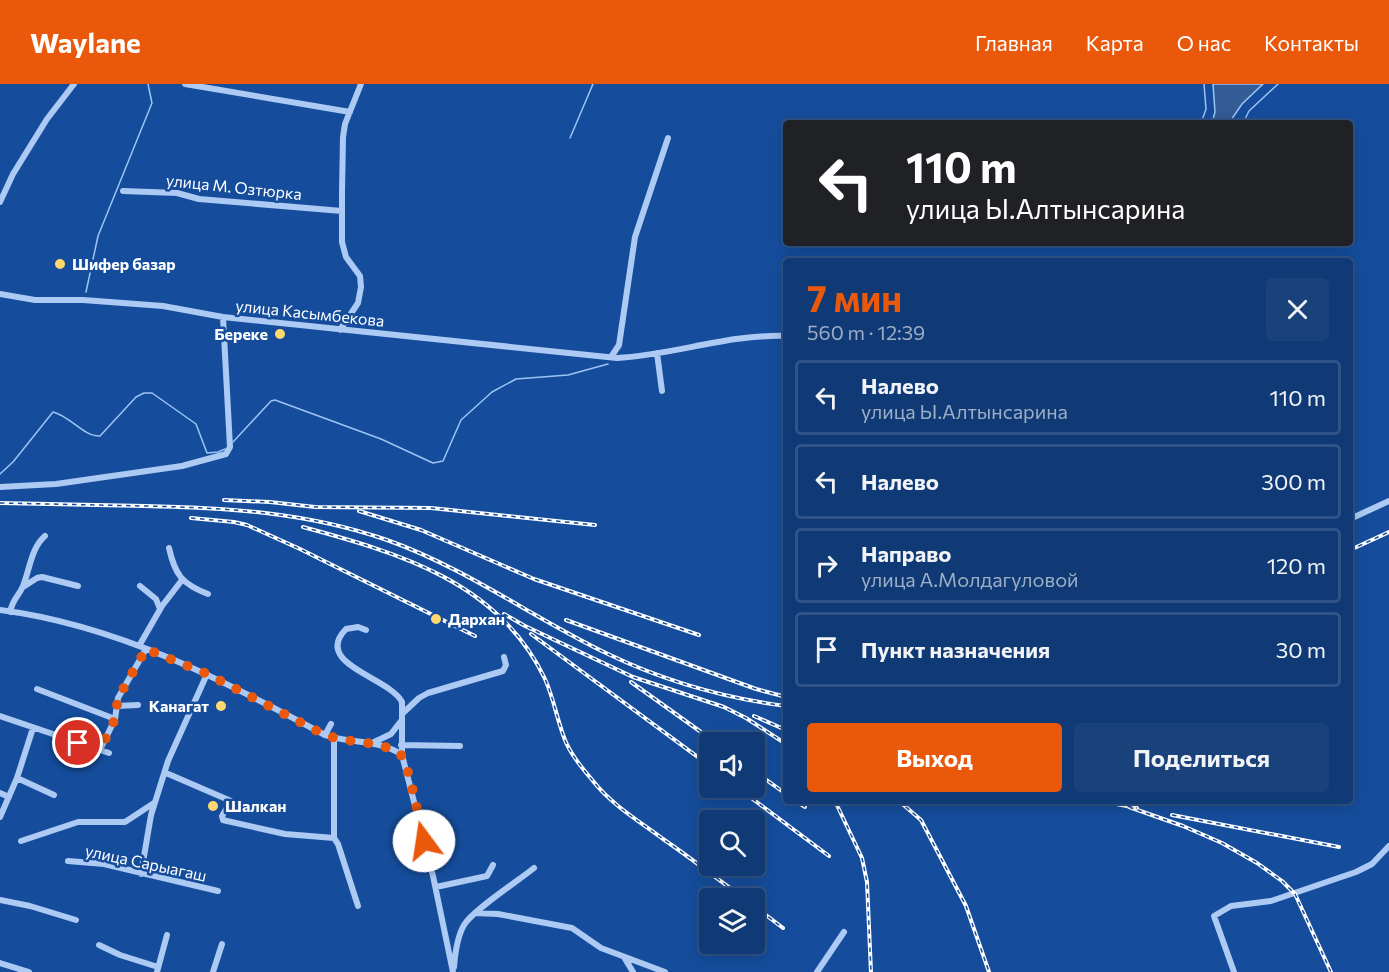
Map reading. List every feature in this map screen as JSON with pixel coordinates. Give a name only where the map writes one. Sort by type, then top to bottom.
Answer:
[{"type":"street","points":[[0,202],[13,174],[47,119],[74,84]]},
{"type":"street","points":[[185,84],[350,112]]},
{"type":"street","points":[[340,330],[358,303],[361,287],[360,276],[346,257],[342,242],[342,211],[343,137],[361,84]]},
{"type":"street","points":[[614,358],[619,345],[635,237],[668,138]]},
{"type":"street","name":"улица М. Озтюрка","points":[[123,191],[177,193],[199,199],[342,211]]},
{"type":"street","name":"улица Касымбекова","points":[[0,294],[35,300],[83,300],[163,306],[223,318],[614,358],[657,353],[740,338],[783,336]]},
{"type":"street","points":[[0,487],[56,484],[182,466],[226,454],[230,447],[223,318]]},
{"type":"street","points":[[657,353],[662,391]]},
{"type":"street","points":[[1353,518],[1389,501]]},
{"type":"street","points":[[23,588],[32,558],[45,537]]},
{"type":"street","points":[[169,548],[182,580],[208,594]]},
{"type":"street","points":[[10,612],[16,595],[37,578],[42,577],[78,586]]},
{"type":"street","points":[[100,750],[115,719],[118,698],[160,609],[182,580]]},
{"type":"street","points":[[140,586],[156,598],[160,609]]},
{"type":"street","points":[[0,610],[77,626],[143,647],[207,674],[325,735],[389,748],[402,755]]},
{"type":"street","points":[[366,630],[358,627],[346,629],[339,642],[338,653],[343,660],[356,669],[396,692],[402,702],[402,755],[436,887],[454,972]]},
{"type":"street","points":[[372,744],[395,731],[403,716],[428,693],[503,671],[506,664],[504,657]]},
{"type":"street","points":[[141,873],[154,803],[166,773],[168,761],[207,674]]},
{"type":"street","points":[[36,689],[115,719]]},
{"type":"street","points":[[116,706],[138,705]]},
{"type":"street","points":[[0,716],[109,753]]},
{"type":"street","points":[[325,735],[331,724]]},
{"type":"street","points":[[0,817],[17,778],[33,728]]},
{"type":"street","points":[[334,738],[334,838],[358,906]]},
{"type":"street","points":[[401,746],[459,746]]},
{"type":"street","points":[[166,773],[231,801],[222,816],[223,820],[285,834],[334,838]]},
{"type":"street","points":[[17,778],[54,795]]},
{"type":"street","points":[[0,793],[9,797]]},
{"type":"street","points":[[21,841],[78,822],[125,822],[154,803]]},
{"type":"street","points":[[1234,972],[1214,916],[1231,906],[1271,901],[1356,872],[1372,864],[1389,846]]},
{"type":"street","name":"улица Сарыагаш","points":[[68,861],[104,864],[218,891]]},
{"type":"street","points":[[436,887],[487,876],[493,866]]},
{"type":"street","points":[[454,972],[456,949],[464,925],[475,913],[534,868]]},
{"type":"street","points":[[0,900],[38,908],[76,920]]},
{"type":"street","points":[[475,913],[498,914],[566,926],[583,934],[601,948],[666,972]]},
{"type":"street","points":[[817,972],[844,932]]},
{"type":"street","points":[[99,945],[157,969],[166,935]]},
{"type":"street","points":[[213,972],[222,944]]},
{"type":"street","points":[[624,957],[633,972]]},
{"type":"street","points":[[0,963],[29,972]]},
{"type":"water","points":[[1213,84],[1263,84],[1242,104],[1231,120],[1213,120],[1215,112]]},
{"type":"waterway","points":[[86,292],[98,236],[152,103],[148,84]]},
{"type":"waterway","points":[[570,138],[593,84]]},
{"type":"waterway","points":[[1202,120],[1206,109],[1204,84]]},
{"type":"waterway","points":[[1244,120],[1249,111],[1278,84]]},
{"type":"waterway","points":[[233,442],[271,401],[275,400],[381,439],[433,463],[443,461],[461,420],[492,392],[516,379],[568,375],[608,364]]},
{"type":"waterway","points":[[0,474],[13,462],[53,412],[88,433],[100,436],[136,397],[144,393],[152,393],[196,424],[207,453],[225,449]]},
{"type":"railway","points":[[224,500],[315,507],[431,508],[595,525]]},
{"type":"railway","points":[[0,503],[237,510],[327,523],[416,551],[629,664],[717,693],[783,705]]},
{"type":"railway","points":[[359,511],[421,530],[534,579],[699,635]]},
{"type":"railway","points":[[191,518],[247,525],[475,636]]},
{"type":"railway","points":[[303,527],[410,561],[443,576],[474,595],[501,618],[525,646],[545,679],[568,746],[600,790],[626,812],[730,888]]},
{"type":"railway","points":[[1353,549],[1389,532]]},
{"type":"railway","points":[[504,614],[633,677],[724,707],[783,742]]},
{"type":"railway","points":[[566,620],[756,689],[783,696]]},
{"type":"railway","points":[[531,634],[699,758]]},
{"type":"railway","points":[[631,682],[701,732]]},
{"type":"railway","points":[[754,716],[783,729]]},
{"type":"railway","points":[[765,779],[783,792]]},
{"type":"railway","points":[[751,798],[829,856]]},
{"type":"railway","points":[[800,804],[805,807]]},
{"type":"railway","points":[[836,804],[862,858],[867,882],[871,972]]},
{"type":"railway","points":[[902,804],[921,820],[966,906],[989,972]]},
{"type":"railway","points":[[1116,804],[1137,808]]},
{"type":"railway","points":[[1129,807],[1222,843],[1257,863],[1282,881],[1295,894],[1331,972]]},
{"type":"railway","points":[[1172,815],[1339,847]]},
{"type":"railway","points":[[765,914],[783,928]]},
{"type":"place","name":"Шифер базар","points":[[60,264]]},
{"type":"place","name":"Береке","points":[[280,334]]},
{"type":"place","name":"Дархан","points":[[436,619]]},
{"type":"place","name":"Канагат","points":[[221,706]]},
{"type":"place","name":"Шалкан","points":[[213,806]]},
{"type":"route","points":[[78,743],[100,750],[104,745],[115,719],[118,698],[146,649],[207,674],[325,735],[346,741],[384,746],[402,755],[424,841]]}]
